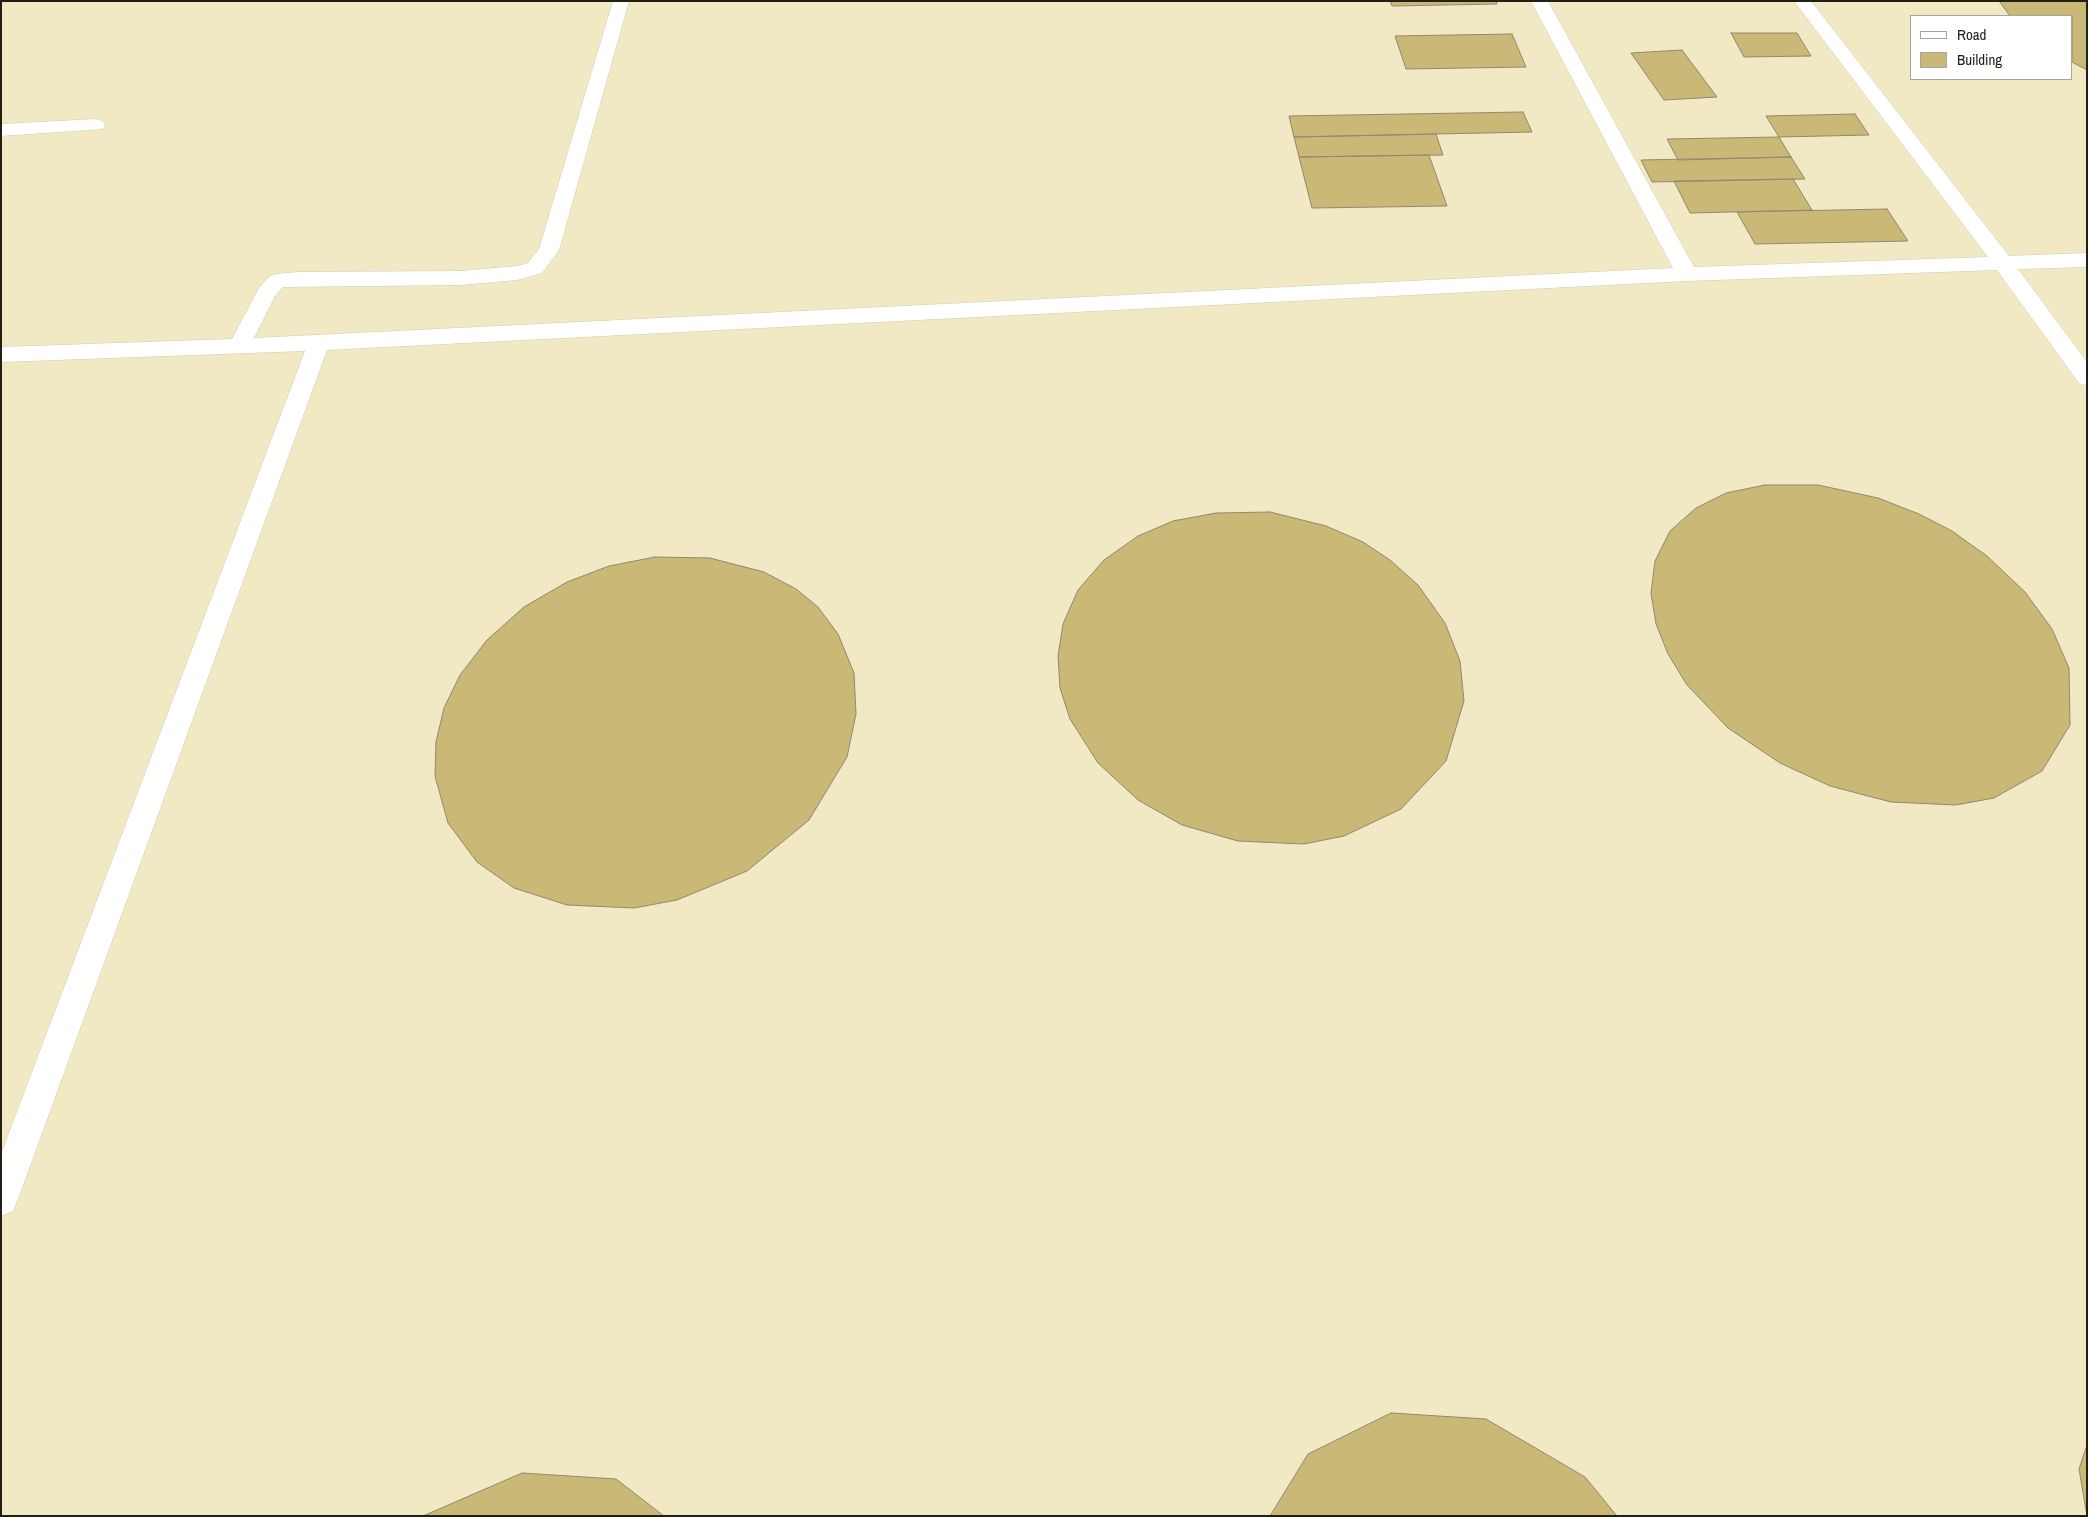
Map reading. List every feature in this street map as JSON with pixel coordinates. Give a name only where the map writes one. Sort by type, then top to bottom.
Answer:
[{"type":"lane","points":[[238,346],[266,293],[277,281],[298,279],[461,278],[517,273],[535,268],[549,250],[621,1]]},
{"type":"lane","points":[[1539,1],[1687,274]]},
{"type":"lane","points":[[1802,1],[2003,263],[2087,378]]},
{"type":"lane","points":[[1,130],[96,125]]},
{"type":"lane","points":[[1,355],[319,343],[1687,274],[2087,260]]},
{"type":"lane","points":[[1,1199],[319,343]]},
{"type":"shaded area","points":[[1,1],[2087,1],[2087,1516],[1,1516]]},
{"type":"building","points":[[1390,1],[1496,1],[1497,4],[1392,6]]},
{"type":"building","points":[[1999,1],[2087,1],[2087,70],[2073,63],[2073,15],[2009,15]]},
{"type":"building","points":[[1731,33],[1797,33],[1811,56],[1744,57]]},
{"type":"building","points":[[1512,34],[1526,67],[1406,69],[1395,36]]},
{"type":"building","points":[[1682,50],[1717,97],[1664,100],[1631,53]]},
{"type":"building","points":[[1523,112],[1532,132],[1294,137],[1289,116]]},
{"type":"building","points":[[1855,114],[1869,135],[1779,137],[1766,116]]},
{"type":"building","points":[[1436,134],[1443,155],[1299,157],[1294,137]]},
{"type":"building","points":[[1779,137],[1791,157],[1678,160],[1667,139]]},
{"type":"building","points":[[1429,155],[1447,206],[1312,208],[1299,157]]},
{"type":"building","points":[[1791,157],[1805,179],[1652,182],[1641,160]]},
{"type":"building","points":[[1793,179],[1812,210],[1690,213],[1674,181]]},
{"type":"building","points":[[1887,209],[1908,241],[1755,244],[1737,212]]},
{"type":"building","points":[[1765,485],[1818,485],[1878,498],[1919,514],[1952,531],[1987,556],[2025,592],[2052,629],[2069,668],[2070,725],[2042,771],[1994,798],[1956,805],[1891,802],[1830,786],[1780,763],[1728,728],[1687,685],[1668,654],[1656,624],[1651,593],[1655,561],[1670,531],[1696,508],[1726,493]]},
{"type":"building","points":[[1270,512],[1326,526],[1363,542],[1390,560],[1418,585],[1445,623],[1460,661],[1464,701],[1446,761],[1401,809],[1344,836],[1304,844],[1238,841],[1182,825],[1138,800],[1098,763],[1070,719],[1060,688],[1058,656],[1063,624],[1078,590],[1104,560],[1138,536],[1173,521],[1216,513]]},
{"type":"building","points":[[655,557],[710,558],[764,572],[796,589],[818,607],[838,634],[854,673],[856,714],[847,757],[809,820],[747,871],[677,900],[634,908],[567,905],[514,888],[477,862],[448,823],[435,776],[436,742],[444,708],[460,675],[487,640],[524,607],[567,582],[609,566]]},
{"type":"building","points":[[1391,1413],[1486,1419],[1585,1477],[1617,1516],[1270,1516],[1308,1454]]},
{"type":"building","points":[[2087,1445],[2087,1516],[2079,1469]]},
{"type":"building","points":[[522,1473],[616,1479],[664,1516],[423,1516]]}]
